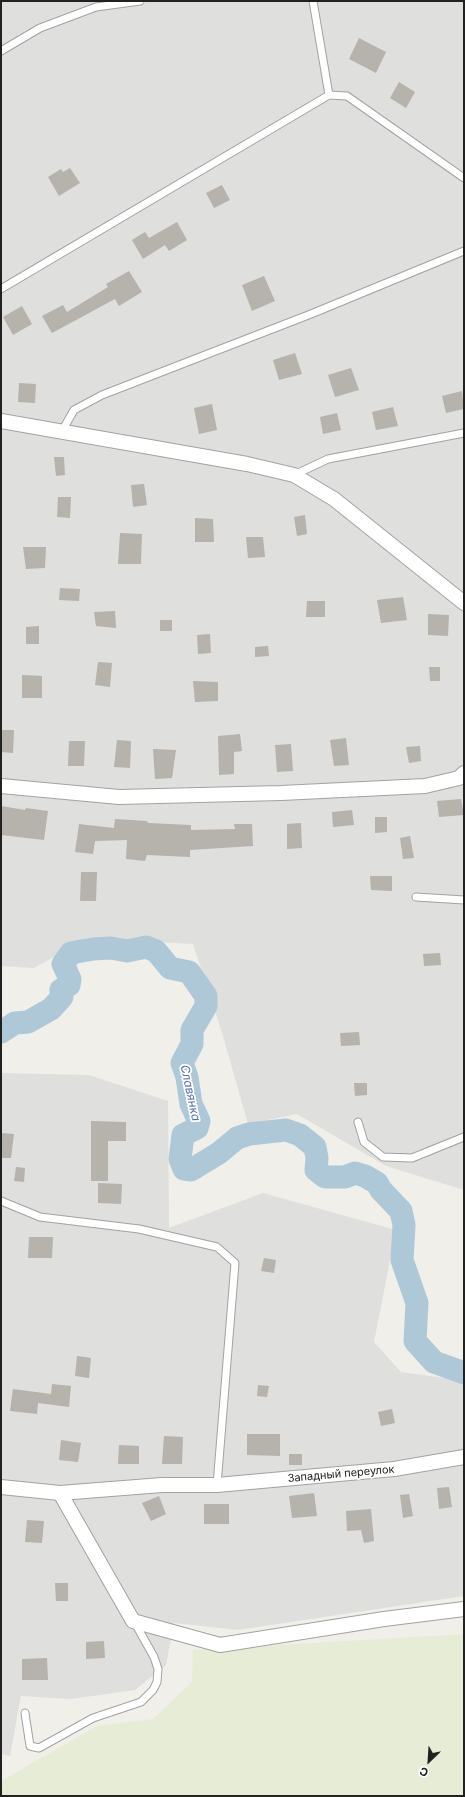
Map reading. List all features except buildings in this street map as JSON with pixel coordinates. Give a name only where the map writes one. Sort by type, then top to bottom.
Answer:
[{"type":"street","points":[[1,420],[247,464],[294,475],[334,499],[464,603]]},
{"type":"street","points":[[1,786],[119,797],[281,793],[425,786],[462,778]]},
{"type":"street","name":"Западный переулок","points":[[1,1487],[60,1493],[162,1485],[217,1485],[394,1469],[464,1457]]},
{"type":"street","points":[[60,1493],[100,1565],[134,1621],[220,1645],[384,1620],[464,1610]]},
{"type":"lane","points":[[1,51],[40,28],[96,7],[140,1]]},
{"type":"lane","points":[[314,1],[329,95]]},
{"type":"lane","points":[[1,289],[329,95],[347,96],[464,178]]},
{"type":"lane","points":[[62,431],[74,410],[102,395],[311,314],[464,251]]},
{"type":"lane","points":[[294,475],[328,459],[464,433]]},
{"type":"lane","points":[[416,897],[464,900]]},
{"type":"lane","points":[[358,1122],[364,1142],[383,1157],[412,1158],[464,1137]]},
{"type":"lane","points":[[1,1201],[40,1217],[139,1228],[217,1247],[235,1263],[217,1485]]},
{"type":"lane","points":[[25,1713],[30,1746],[39,1748],[93,1718],[141,1702],[153,1690],[158,1682],[158,1669],[154,1657],[134,1621]]},
{"type":"shaded area","points":[[1,1],[464,1],[464,1190],[386,1166],[297,1114],[248,1124],[223,1036],[193,944],[87,938],[34,968],[1,966]]},
{"type":"shaded area","points":[[1,1073],[89,1075],[168,1101],[169,1228],[263,1193],[396,1230],[374,1342],[401,1372],[464,1381],[464,1596],[238,1630],[174,1623],[166,1665],[135,1690],[71,1699],[21,1696],[10,1756],[1,1754]]},
{"type":"green space","points":[[464,1634],[464,1796],[1,1796],[1,1781],[97,1726],[153,1719],[192,1682],[193,1650]]},
{"type":"waterway","name":"Славянка","points":[[1,1032],[15,1023],[28,1022],[51,1009],[62,997],[61,990],[69,985],[70,979],[63,964],[71,953],[93,949],[111,948],[127,951],[146,947],[156,951],[170,968],[189,972],[206,996],[206,1006],[192,1030],[192,1044],[182,1063],[187,1077],[191,1104],[199,1121],[197,1128],[183,1135],[180,1159],[184,1169],[191,1170],[219,1153],[237,1138],[249,1134],[286,1130],[300,1135],[315,1147],[317,1158],[316,1170],[325,1177],[345,1177],[355,1173],[365,1176],[377,1183],[381,1190],[401,1211],[404,1225],[402,1260],[417,1303],[415,1341],[434,1362],[464,1373]]}]
